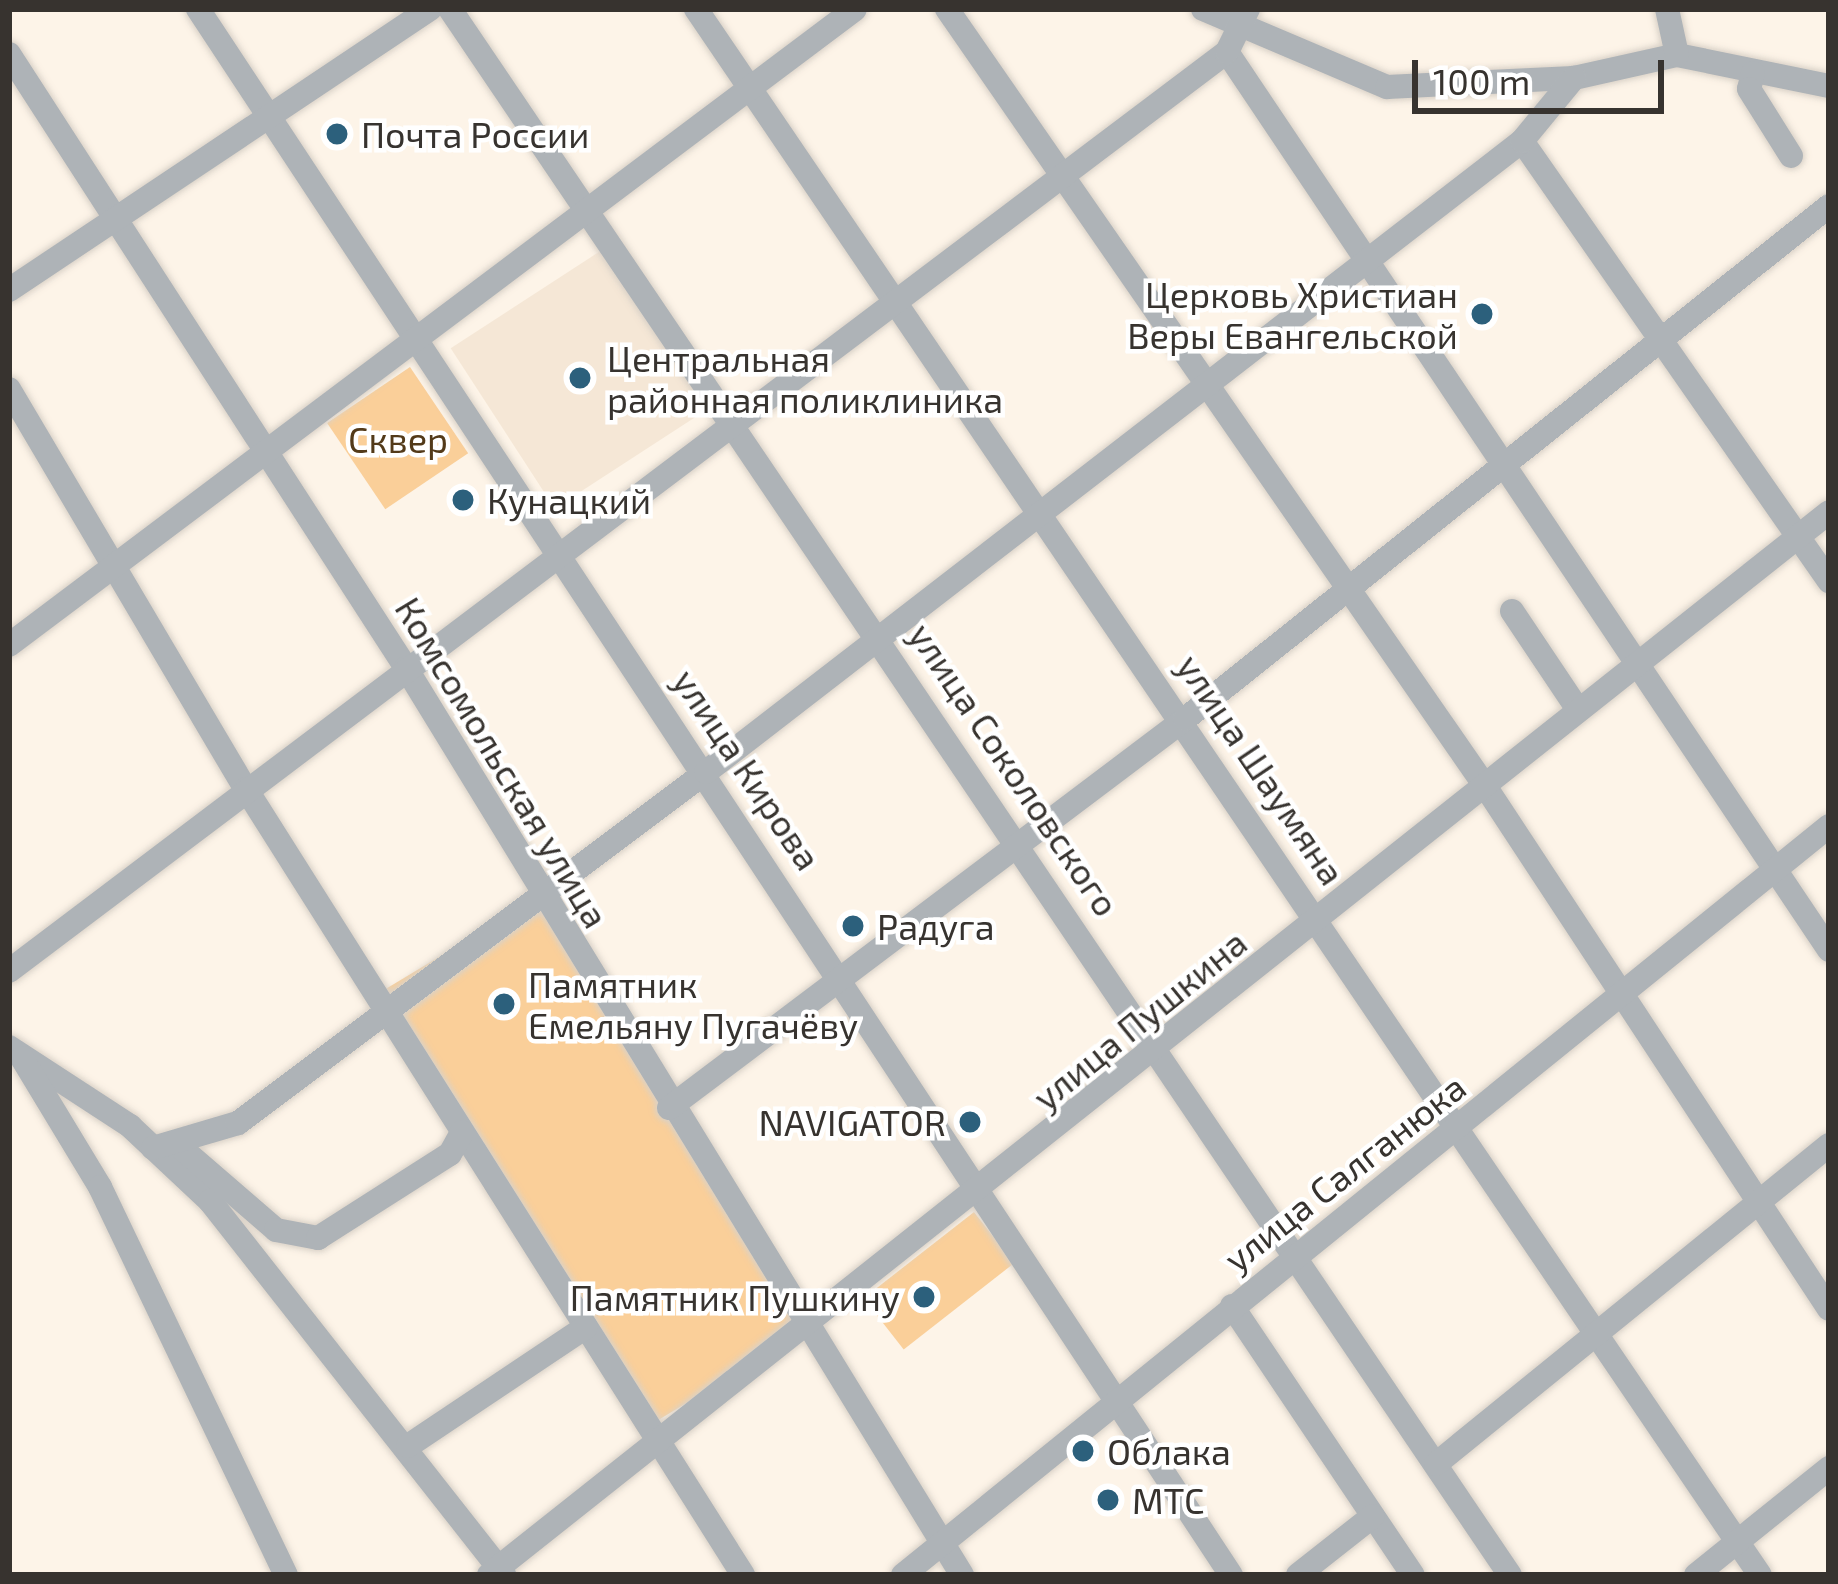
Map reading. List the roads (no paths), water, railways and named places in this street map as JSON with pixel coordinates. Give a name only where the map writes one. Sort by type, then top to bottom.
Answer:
[{"type":"street","name":"улица Кирова","points":[[198,9],[416,344],[846,976],[1231,1575]]},
{"type":"street","points":[[9,290],[430,9]]},
{"type":"street","name":"улица Соколовского","points":[[450,9],[736,418],[1510,1575]]},
{"type":"street","name":"улица Шаумяна","points":[[696,9],[1185,718],[1760,1575]]},
{"type":"street","points":[[9,645],[266,448],[416,344],[855,9]]},
{"type":"street","points":[[947,9],[1487,789],[1617,995],[1829,1309]]},
{"type":"street","points":[[1203,9],[1237,31],[1298,40],[1387,87],[1574,78],[1677,55],[1829,86]]},
{"type":"street","points":[[1667,9],[1677,55]]},
{"type":"street","points":[[9,971],[1237,31]]},
{"type":"street","points":[[1237,31],[1360,260],[1829,950]]},
{"type":"street","name":"Комсомольская улица","points":[[9,55],[119,218],[406,668],[804,1332],[962,1575]]},
{"type":"street","points":[[1753,73],[1749,89],[1791,156]]},
{"type":"street","points":[[153,1148],[180,1147],[238,1124],[706,772],[1360,260],[1522,141],[1574,78]]},
{"type":"street","points":[[1522,141],[1829,581]]},
{"type":"street","points":[[669,1108],[1185,718],[1344,587],[1826,214]]},
{"type":"street","points":[[9,389],[110,567],[246,789],[742,1575]]},
{"type":"street","name":"улица Пушкина","points":[[497,1573],[1487,789],[1577,708],[1829,512]]},
{"type":"street","points":[[1512,611],[1577,708]]},
{"type":"street","name":"улица Салганюка","points":[[903,1575],[1829,826]]},
{"type":"street","points":[[13,1049],[153,1148],[210,1201],[408,1446],[497,1573]]},
{"type":"street","points":[[13,1049],[100,1187],[286,1575]]},
{"type":"street","points":[[180,1147],[276,1230],[318,1238],[451,1154],[462,1132]]},
{"type":"street","points":[[1436,1464],[1829,1145]]},
{"type":"street","points":[[1232,1306],[1413,1575]]},
{"type":"street","points":[[408,1446],[586,1327]]},
{"type":"street","points":[[1696,1575],[1829,1468]]},
{"type":"street","points":[[1298,1575],[1373,1516]]},
{"type":"place","name":"Почта России","points":[[337,134]]},
{"type":"place","name":"Церковь Христиан Веры Евангельской","points":[[1482,314]]},
{"type":"place","name":"Центральная районная поликлиника","points":[[580,378]]},
{"type":"place","name":"Кунацкий","points":[[463,500]]},
{"type":"place","name":"Радуга","points":[[853,926]]},
{"type":"place","name":"Памятник Емельяну Пугачёву","points":[[504,1004]]},
{"type":"place","name":"NAVIGATOR","points":[[970,1122]]},
{"type":"place","name":"Памятник Пушкину","points":[[924,1297]]},
{"type":"place","name":"Облака","points":[[1083,1451]]},
{"type":"place","name":"МТС","points":[[1108,1500]]},
{"type":"park label","name":"Сквер","points":[[398,439]]}]
